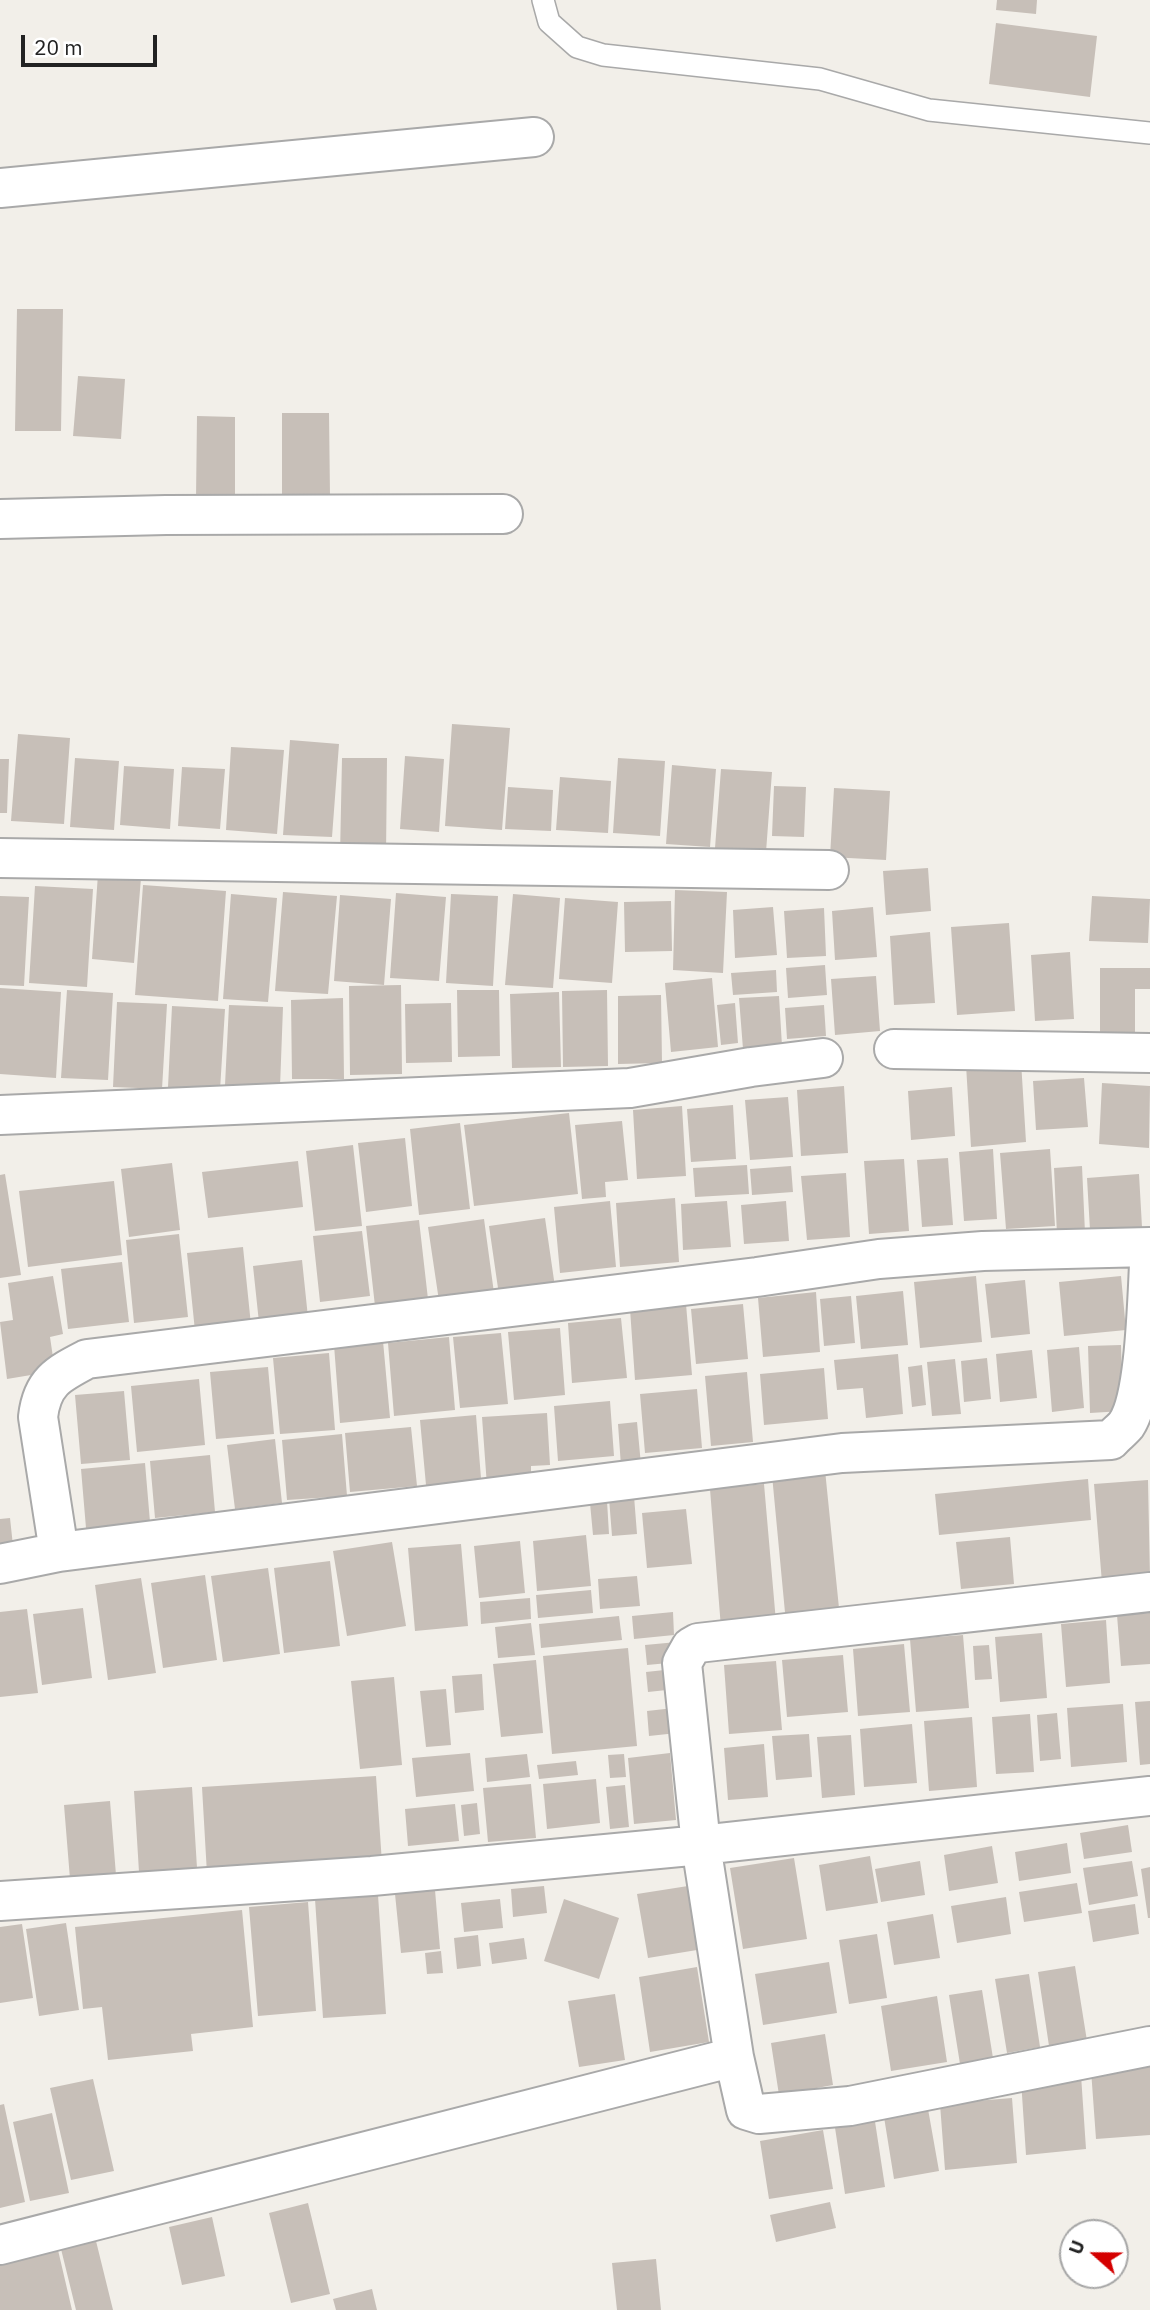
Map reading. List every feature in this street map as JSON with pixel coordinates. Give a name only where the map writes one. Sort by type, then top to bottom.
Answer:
[{"type":"street","points":[[0,188],[534,137]]},
{"type":"street","points":[[0,519],[180,515],[503,514]]},
{"type":"street","points":[[0,858],[829,870]]},
{"type":"street","points":[[894,1049],[1150,1053]]},
{"type":"street","points":[[0,1115],[630,1088],[822,1058]]},
{"type":"street","points":[[0,1564],[59,1552],[842,1453],[1111,1440],[1126,1424],[1134,1408],[1147,1355],[1150,1247],[983,1251],[879,1259],[757,1277],[87,1359],[59,1373],[47,1386],[38,1417],[59,1552]]},
{"type":"street","points":[[1150,1592],[698,1643],[691,1647],[682,1663],[701,1845],[734,2057],[746,2110],[760,2114],[850,2106],[1150,2046]]},
{"type":"street","points":[[0,1901],[372,1876],[701,1845],[1150,1796]]},
{"type":"street","points":[[0,2245],[734,2057]]},
{"type":"lane","points":[[543,0],[549,22],[577,47],[603,55],[820,79],[929,110],[1150,133]]},
{"type":"building","points":[[997,0],[1037,0],[1036,14],[996,10]]},
{"type":"building","points":[[996,23],[1097,36],[1090,97],[989,84]]},
{"type":"building","points":[[17,309],[63,309],[61,431],[15,431]]},
{"type":"building","points":[[78,376],[125,379],[121,439],[73,436]]},
{"type":"building","points":[[282,413],[329,413],[330,496],[282,496]]},
{"type":"building","points":[[197,416],[235,417],[235,499],[196,499]]},
{"type":"building","points":[[452,724],[510,728],[502,830],[445,826]]},
{"type":"building","points":[[18,734],[70,738],[64,824],[11,821]]},
{"type":"building","points":[[290,740],[339,744],[332,837],[283,835]]},
{"type":"building","points":[[231,747],[284,750],[277,834],[226,830]]},
{"type":"building","points":[[405,756],[444,759],[439,832],[400,829]]},
{"type":"building","points":[[75,758],[119,761],[114,830],[70,827]]},
{"type":"building","points":[[342,758],[387,758],[386,856],[340,856]]},
{"type":"building","points":[[618,758],[665,761],[660,836],[613,833]]},
{"type":"building","points":[[0,759],[9,759],[7,813],[0,813]]},
{"type":"building","points":[[672,765],[716,769],[710,847],[666,844]]},
{"type":"building","points":[[124,766],[174,769],[170,829],[120,825]]},
{"type":"building","points":[[182,767],[225,769],[220,829],[178,826]]},
{"type":"building","points":[[721,769],[772,772],[766,852],[715,848]]},
{"type":"building","points":[[560,777],[611,781],[608,833],[556,830]]},
{"type":"building","points":[[774,786],[806,787],[804,837],[772,836]]},
{"type":"building","points":[[508,787],[553,790],[551,831],[505,829]]},
{"type":"building","points":[[834,788],[890,791],[886,860],[830,857]]},
{"type":"building","points":[[928,868],[931,911],[886,915],[883,871]]},
{"type":"building","points":[[98,874],[141,878],[134,963],[92,959]]},
{"type":"building","points":[[143,885],[226,891],[218,1001],[135,995]]},
{"type":"building","points":[[35,886],[93,889],[87,987],[29,983]]},
{"type":"building","points":[[675,890],[727,892],[723,973],[673,970]]},
{"type":"building","points":[[283,892],[337,896],[328,994],[275,991]]},
{"type":"building","points":[[396,893],[446,897],[439,981],[390,978]]},
{"type":"building","points":[[231,894],[277,898],[268,1002],[223,999]]},
{"type":"building","points":[[451,894],[498,896],[493,986],[446,983]]},
{"type":"building","points":[[513,894],[560,898],[553,988],[505,985]]},
{"type":"building","points":[[340,895],[391,899],[384,985],[334,981]]},
{"type":"building","points":[[0,896],[29,897],[24,986],[0,985]]},
{"type":"building","points":[[1092,896],[1150,899],[1148,943],[1089,941]]},
{"type":"building","points":[[565,898],[618,902],[612,983],[559,979]]},
{"type":"building","points":[[671,901],[672,951],[625,952],[624,902]]},
{"type":"building","points":[[773,907],[777,955],[735,958],[733,910]]},
{"type":"building","points":[[873,907],[877,957],[835,960],[832,911]]},
{"type":"building","points":[[824,908],[826,956],[787,958],[784,911]]},
{"type":"building","points":[[1009,923],[1015,1011],[957,1015],[951,927]]},
{"type":"building","points":[[930,932],[935,1003],[894,1005],[890,936]]},
{"type":"building","points":[[1070,952],[1074,1019],[1035,1021],[1031,955]]},
{"type":"building","points":[[825,965],[827,995],[788,998],[786,968]]},
{"type":"building","points":[[1100,968],[1150,968],[1150,989],[1135,989],[1135,1036],[1100,1036]]},
{"type":"building","points":[[776,970],[777,992],[733,995],[731,973]]},
{"type":"building","points":[[876,976],[880,1031],[835,1035],[831,979]]},
{"type":"building","points":[[712,978],[718,1047],[671,1052],[665,983]]},
{"type":"building","points":[[401,985],[402,1074],[350,1075],[349,986]]},
{"type":"building","points":[[0,988],[61,992],[56,1078],[0,1074]]},
{"type":"building","points":[[67,990],[113,993],[108,1080],[61,1078]]},
{"type":"building","points":[[457,990],[499,990],[500,1056],[458,1057]]},
{"type":"building","points":[[607,990],[608,1066],[563,1067],[562,991]]},
{"type":"building","points":[[559,992],[561,1067],[512,1068],[510,994]]},
{"type":"building","points":[[661,995],[662,1063],[618,1064],[618,996]]},
{"type":"building","points":[[779,996],[782,1046],[743,1049],[739,998]]},
{"type":"building","points":[[343,998],[344,1079],[292,1079],[291,1000]]},
{"type":"building","points":[[117,1002],[167,1004],[162,1089],[113,1087]]},
{"type":"building","points":[[451,1003],[452,1062],[406,1063],[405,1004]]},
{"type":"building","points":[[735,1003],[738,1043],[721,1045],[717,1005]]},
{"type":"building","points":[[229,1005],[283,1007],[280,1087],[225,1085]]},
{"type":"building","points":[[824,1005],[826,1036],[787,1039],[785,1008]]},
{"type":"building","points":[[172,1006],[225,1009],[220,1090],[168,1087]]},
{"type":"building","points":[[1021,1061],[1026,1142],[971,1147],[966,1065]]},
{"type":"building","points":[[1084,1078],[1088,1127],[1036,1130],[1033,1081]]},
{"type":"building","points":[[1102,1083],[1150,1086],[1149,1148],[1099,1144]]},
{"type":"building","points":[[844,1086],[848,1153],[801,1156],[797,1090]]},
{"type":"building","points":[[952,1087],[955,1136],[911,1140],[908,1091]]},
{"type":"building","points":[[788,1097],[793,1157],[750,1160],[745,1100]]},
{"type":"building","points":[[733,1105],[736,1159],[691,1162],[687,1109]]},
{"type":"building","points":[[682,1106],[686,1176],[637,1179],[633,1110]]},
{"type":"building","points":[[569,1113],[578,1194],[474,1206],[464,1125]]},
{"type":"building","points":[[622,1121],[628,1180],[605,1182],[606,1197],[582,1199],[575,1125]]},
{"type":"building","points":[[460,1123],[470,1209],[419,1215],[410,1129]]},
{"type":"building","points":[[405,1138],[412,1206],[366,1212],[358,1143]]},
{"type":"building","points":[[353,1145],[362,1226],[315,1231],[306,1151]]},
{"type":"building","points":[[993,1149],[997,1219],[964,1221],[959,1152]]},
{"type":"building","points":[[1050,1149],[1055,1226],[1006,1229],[1000,1153]]},
{"type":"building","points":[[948,1158],[953,1225],[922,1227],[917,1160]]},
{"type":"building","points":[[904,1159],[909,1231],[869,1234],[864,1161]]},
{"type":"building","points":[[298,1161],[303,1207],[208,1218],[202,1172]]},
{"type":"building","points":[[172,1163],[180,1230],[129,1237],[121,1169]]},
{"type":"building","points":[[747,1165],[749,1194],[695,1197],[693,1168]]},
{"type":"building","points":[[791,1166],[793,1192],[752,1195],[750,1169]]},
{"type":"building","points":[[1082,1166],[1085,1233],[1057,1235],[1054,1168]]},
{"type":"building","points":[[846,1173],[850,1237],[807,1240],[801,1176]]},
{"type":"building","points":[[5,1174],[21,1275],[0,1278],[0,1175]]},
{"type":"building","points":[[1139,1174],[1142,1227],[1090,1230],[1087,1178]]},
{"type":"building","points":[[114,1181],[122,1255],[28,1267],[19,1191]]},
{"type":"building","points":[[675,1198],[679,1262],[620,1267],[616,1203]]},
{"type":"building","points":[[610,1201],[616,1267],[560,1273],[554,1207]]},
{"type":"building","points":[[727,1201],[731,1247],[683,1250],[681,1204]]},
{"type":"building","points":[[786,1201],[789,1241],[744,1244],[741,1205]]},
{"type":"building","points":[[545,1218],[555,1287],[499,1295],[489,1226]]},
{"type":"building","points":[[484,1219],[494,1293],[439,1301],[428,1227]]},
{"type":"building","points":[[419,1220],[429,1308],[376,1315],[366,1226]]},
{"type":"building","points":[[362,1231],[370,1296],[320,1302],[313,1236]]},
{"type":"building","points":[[179,1234],[188,1317],[134,1323],[126,1240]]},
{"type":"building","points":[[243,1247],[251,1325],[195,1331],[187,1253]]},
{"type":"building","points":[[302,1260],[309,1327],[260,1332],[253,1266]]},
{"type":"building","points":[[122,1262],[129,1322],[68,1329],[61,1269]]},
{"type":"building","points":[[53,1276],[63,1334],[50,1337],[55,1371],[7,1379],[0,1322],[13,1320],[8,1283]]},
{"type":"building","points":[[976,1276],[982,1342],[920,1348],[914,1282]]},
{"type":"building","points":[[1121,1276],[1126,1330],[1064,1336],[1059,1282]]},
{"type":"building","points":[[1025,1280],[1030,1334],[991,1338],[985,1284]]},
{"type":"building","points":[[903,1291],[908,1345],[861,1349],[856,1296]]},
{"type":"building","points":[[816,1292],[820,1352],[763,1357],[758,1298]]},
{"type":"building","points":[[851,1296],[855,1343],[824,1346],[820,1299]]},
{"type":"building","points":[[686,1304],[692,1375],[635,1380],[630,1309]]},
{"type":"building","points":[[743,1304],[748,1359],[696,1364],[691,1309]]},
{"type":"building","points":[[621,1318],[627,1378],[572,1383],[568,1323]]},
{"type":"building","points":[[560,1328],[565,1395],[514,1400],[508,1332]]},
{"type":"building","points":[[501,1333],[508,1404],[460,1408],[453,1337]]},
{"type":"building","points":[[449,1337],[455,1410],[394,1416],[388,1343]]},
{"type":"building","points":[[383,1341],[390,1418],[340,1423],[334,1345]]},
{"type":"building","points":[[1121,1345],[1123,1411],[1090,1413],[1088,1346]]},
{"type":"building","points":[[1079,1347],[1084,1408],[1052,1412],[1047,1350]]},
{"type":"building","points":[[1032,1350],[1037,1398],[1000,1402],[996,1354]]},
{"type":"building","points":[[329,1353],[335,1430],[280,1434],[273,1358]]},
{"type":"building","points":[[898,1354],[903,1414],[866,1418],[863,1388],[837,1390],[834,1360]]},
{"type":"building","points":[[987,1358],[991,1399],[964,1402],[961,1361]]},
{"type":"building","points":[[955,1359],[961,1414],[932,1416],[927,1362]]},
{"type":"building","points":[[922,1365],[926,1405],[912,1407],[908,1367]]},
{"type":"building","points":[[268,1367],[274,1434],[216,1439],[210,1372]]},
{"type":"building","points":[[824,1368],[828,1419],[764,1425],[760,1374]]},
{"type":"building","points":[[747,1372],[753,1442],[711,1446],[705,1376]]},
{"type":"building","points":[[199,1379],[205,1445],[137,1452],[131,1386]]},
{"type":"building","points":[[697,1389],[702,1448],[645,1453],[640,1394]]},
{"type":"building","points":[[124,1391],[130,1460],[81,1464],[75,1395]]},
{"type":"building","points":[[610,1401],[614,1456],[558,1461],[554,1406]]},
{"type":"building","points":[[547,1413],[550,1465],[531,1466],[531,1483],[487,1486],[482,1417]]},
{"type":"building","points":[[476,1415],[482,1491],[427,1496],[420,1420]]},
{"type":"building","points":[[637,1422],[641,1465],[621,1466],[618,1424]]},
{"type":"building","points":[[411,1427],[417,1486],[350,1492],[345,1433]]},
{"type":"building","points":[[342,1434],[347,1496],[287,1500],[282,1440]]},
{"type":"building","points":[[275,1439],[282,1503],[235,1509],[227,1445]]},
{"type":"building","points":[[210,1455],[215,1512],[155,1518],[150,1461]]},
{"type":"building","points":[[145,1463],[150,1522],[86,1528],[81,1469]]},
{"type":"building","points":[[825,1470],[840,1618],[786,1623],[772,1475]]},
{"type":"building","points":[[1088,1479],[1091,1520],[939,1535],[935,1494]]},
{"type":"building","points":[[1148,1480],[1150,1578],[1102,1583],[1094,1484]]},
{"type":"building","points":[[764,1484],[776,1622],[721,1628],[710,1489]]},
{"type":"building","points":[[634,1496],[637,1534],[612,1536],[609,1498]]},
{"type":"building","points":[[607,1501],[609,1534],[593,1535],[590,1503]]},
{"type":"building","points":[[686,1509],[692,1564],[647,1568],[642,1513]]},
{"type":"building","points":[[10,1518],[14,1555],[0,1556],[0,1519]]},
{"type":"building","points":[[586,1535],[591,1586],[537,1591],[533,1541]]},
{"type":"building","points":[[1010,1537],[1014,1584],[961,1589],[956,1542]]},
{"type":"building","points":[[520,1541],[525,1593],[479,1598],[474,1546]]},
{"type":"building","points":[[392,1542],[406,1626],[347,1636],[333,1551]]},
{"type":"building","points":[[461,1544],[468,1626],[415,1631],[408,1548]]},
{"type":"building","points":[[330,1561],[340,1646],[284,1653],[274,1568]]},
{"type":"building","points":[[268,1568],[280,1654],[223,1662],[211,1576]]},
{"type":"building","points":[[205,1575],[217,1660],[163,1668],[151,1583]]},
{"type":"building","points":[[637,1576],[640,1606],[600,1609],[598,1579]]},
{"type":"building","points":[[141,1578],[156,1673],[108,1680],[95,1585]]},
{"type":"building","points":[[591,1590],[593,1613],[538,1618],[536,1595]]},
{"type":"building","points":[[530,1598],[531,1619],[481,1624],[480,1602]]},
{"type":"building","points":[[83,1608],[92,1678],[42,1685],[33,1614]]},
{"type":"building","points":[[27,1609],[38,1693],[0,1697],[0,1612]]},
{"type":"building","points":[[673,1612],[674,1635],[634,1639],[632,1616]]},
{"type":"building","points":[[1150,1613],[1150,1664],[1121,1666],[1117,1615]]},
{"type":"building","points":[[619,1616],[622,1640],[541,1648],[539,1624]]},
{"type":"building","points":[[1106,1620],[1110,1683],[1066,1687],[1061,1624]]},
{"type":"building","points":[[531,1623],[535,1655],[498,1658],[495,1627]]},
{"type":"building","points":[[1042,1633],[1047,1698],[1000,1702],[995,1637]]},
{"type":"building","points":[[963,1635],[969,1708],[916,1712],[910,1639]]},
{"type":"building","points":[[677,1642],[679,1662],[647,1665],[645,1645]]},
{"type":"building","points":[[904,1644],[910,1712],[858,1716],[853,1649]]},
{"type":"building","points":[[989,1645],[992,1679],[975,1680],[973,1646]]},
{"type":"building","points":[[628,1648],[637,1746],[552,1754],[543,1656]]},
{"type":"building","points":[[843,1655],[848,1712],[787,1717],[782,1660]]},
{"type":"building","points":[[536,1660],[543,1733],[501,1737],[493,1664]]},
{"type":"building","points":[[776,1661],[782,1730],[729,1734],[724,1665]]},
{"type":"building","points":[[674,1669],[676,1689],[648,1692],[646,1672]]},
{"type":"building","points":[[482,1674],[484,1710],[455,1713],[452,1676]]},
{"type":"building","points":[[394,1677],[402,1765],[360,1769],[351,1681]]},
{"type":"building","points":[[446,1689],[451,1745],[426,1747],[420,1691]]},
{"type":"building","points":[[1150,1701],[1150,1764],[1140,1765],[1135,1702]]},
{"type":"building","points":[[1123,1704],[1127,1762],[1071,1767],[1067,1708]]},
{"type":"building","points":[[674,1708],[677,1733],[649,1736],[647,1711]]},
{"type":"building","points":[[1057,1713],[1061,1759],[1040,1761],[1037,1715]]},
{"type":"building","points":[[1030,1714],[1034,1772],[996,1774],[992,1717]]},
{"type":"building","points":[[972,1717],[977,1787],[929,1791],[924,1721]]},
{"type":"building","points":[[912,1724],[917,1783],[864,1787],[860,1729]]},
{"type":"building","points":[[809,1734],[812,1777],[776,1780],[772,1736]]},
{"type":"building","points":[[851,1735],[855,1795],[822,1798],[817,1737]]},
{"type":"building","points":[[764,1744],[768,1797],[728,1800],[724,1748]]},
{"type":"building","points":[[470,1753],[474,1791],[416,1797],[412,1758]]},
{"type":"building","points":[[670,1753],[676,1820],[634,1824],[628,1758]]},
{"type":"building","points":[[527,1754],[530,1777],[487,1782],[485,1758]]},
{"type":"building","points":[[624,1754],[626,1777],[610,1778],[608,1755]]},
{"type":"building","points":[[576,1761],[578,1775],[539,1779],[537,1765]]},
{"type":"building","points":[[376,1776],[382,1863],[207,1874],[202,1787]]},
{"type":"building","points":[[596,1779],[600,1823],[547,1829],[543,1784]]},
{"type":"building","points":[[531,1784],[536,1838],[488,1842],[483,1788]]},
{"type":"building","points":[[625,1785],[629,1827],[610,1829],[606,1787]]},
{"type":"building","points":[[192,1787],[197,1868],[139,1872],[134,1791]]},
{"type":"building","points":[[110,1801],[116,1875],[70,1879],[64,1805]]},
{"type":"building","points":[[477,1803],[480,1834],[464,1836],[461,1805]]},
{"type":"building","points":[[455,1804],[459,1841],[408,1846],[405,1809]]},
{"type":"building","points":[[1128,1825],[1132,1852],[1084,1859],[1080,1833]]},
{"type":"building","points":[[1067,1843],[1071,1873],[1019,1881],[1015,1852]]},
{"type":"building","points":[[992,1846],[998,1883],[949,1891],[944,1855]]},
{"type":"building","points":[[870,1856],[878,1903],[826,1911],[819,1865]]},
{"type":"building","points":[[794,1858],[807,1939],[743,1949],[730,1868]]},
{"type":"building","points":[[920,1861],[925,1895],[881,1902],[875,1869]]},
{"type":"building","points":[[1132,1861],[1138,1896],[1089,1905],[1083,1868]]},
{"type":"building","points":[[1150,1867],[1150,1918],[1148,1918],[1141,1869]]},
{"type":"building","points":[[1077,1883],[1082,1913],[1024,1922],[1019,1892]]},
{"type":"building","points":[[544,1886],[547,1913],[513,1917],[511,1889]]},
{"type":"building","points":[[688,1886],[697,1950],[648,1958],[637,1894]]},
{"type":"building","points":[[435,1890],[440,1949],[401,1953],[395,1894]]},
{"type":"building","points":[[378,1895],[386,2014],[323,2018],[315,1899]]},
{"type":"building","points":[[1006,1897],[1011,1934],[957,1943],[951,1906]]},
{"type":"building","points":[[500,1899],[503,1928],[464,1932],[461,1903]]},
{"type":"building","points":[[564,1899],[619,1918],[599,1979],[544,1961]]},
{"type":"building","points":[[308,1902],[316,2011],[258,2016],[249,1907]]},
{"type":"building","points":[[1135,1904],[1139,1934],[1093,1942],[1088,1911]]},
{"type":"building","points":[[242,1910],[253,2027],[191,2034],[193,2051],[108,2060],[102,2007],[83,2009],[75,1927]]},
{"type":"building","points":[[933,1914],[940,1958],[894,1965],[887,1922]]},
{"type":"building","points":[[66,1923],[79,2010],[39,2016],[26,1929]]},
{"type":"building","points":[[22,1924],[33,1998],[0,2003],[0,1927]]},
{"type":"building","points":[[877,1934],[887,1998],[849,2004],[839,1940]]},
{"type":"building","points":[[478,1935],[481,1966],[457,1969],[454,1938]]},
{"type":"building","points":[[524,1938],[527,1959],[492,1964],[489,1943]]},
{"type":"building","points":[[441,1951],[443,1973],[427,1974],[425,1953]]},
{"type":"building","points":[[829,1962],[837,2013],[763,2025],[755,1974]]},
{"type":"building","points":[[1075,1966],[1087,2041],[1049,2046],[1038,1972]]},
{"type":"building","points":[[697,1967],[709,2042],[650,2052],[639,1977]]},
{"type":"building","points":[[1029,1974],[1040,2047],[1007,2053],[995,1979]]},
{"type":"building","points":[[982,1990],[993,2058],[960,2064],[949,1995]]},
{"type":"building","points":[[615,1994],[625,2060],[579,2067],[568,2001]]},
{"type":"building","points":[[937,1996],[947,2062],[891,2071],[881,2006]]},
{"type":"building","points":[[825,2034],[833,2085],[779,2095],[771,2043]]},
{"type":"building","points":[[1150,2065],[1150,2135],[1096,2139],[1091,2070]]},
{"type":"building","points":[[1081,2075],[1086,2149],[1026,2155],[1021,2080]]},
{"type":"building","points":[[93,2079],[114,2171],[71,2180],[50,2088]]},
{"type":"building","points":[[1012,2098],[1017,2163],[945,2170],[940,2104]]},
{"type":"building","points":[[4,2104],[25,2202],[0,2208],[0,2105]]},
{"type":"building","points":[[928,2109],[939,2171],[894,2179],[884,2117]]},
{"type":"building","points":[[52,2113],[69,2193],[30,2201],[13,2122]]},
{"type":"building","points":[[874,2115],[885,2187],[845,2194],[834,2121]]},
{"type":"building","points":[[823,2130],[833,2189],[769,2199],[760,2141]]},
{"type":"building","points":[[830,2202],[836,2228],[776,2242],[770,2215]]},
{"type":"building","points":[[308,2203],[330,2294],[291,2303],[269,2213]]},
{"type":"building","points":[[212,2217],[225,2276],[182,2285],[169,2227]]},
{"type":"building","points":[[96,2241],[113,2310],[76,2310],[61,2249]]},
{"type":"building","points":[[58,2250],[72,2310],[0,2310],[0,2264]]},
{"type":"building","points":[[656,2259],[661,2310],[617,2310],[612,2263]]},
{"type":"building","points":[[372,2289],[377,2310],[336,2310],[333,2299]]}]
